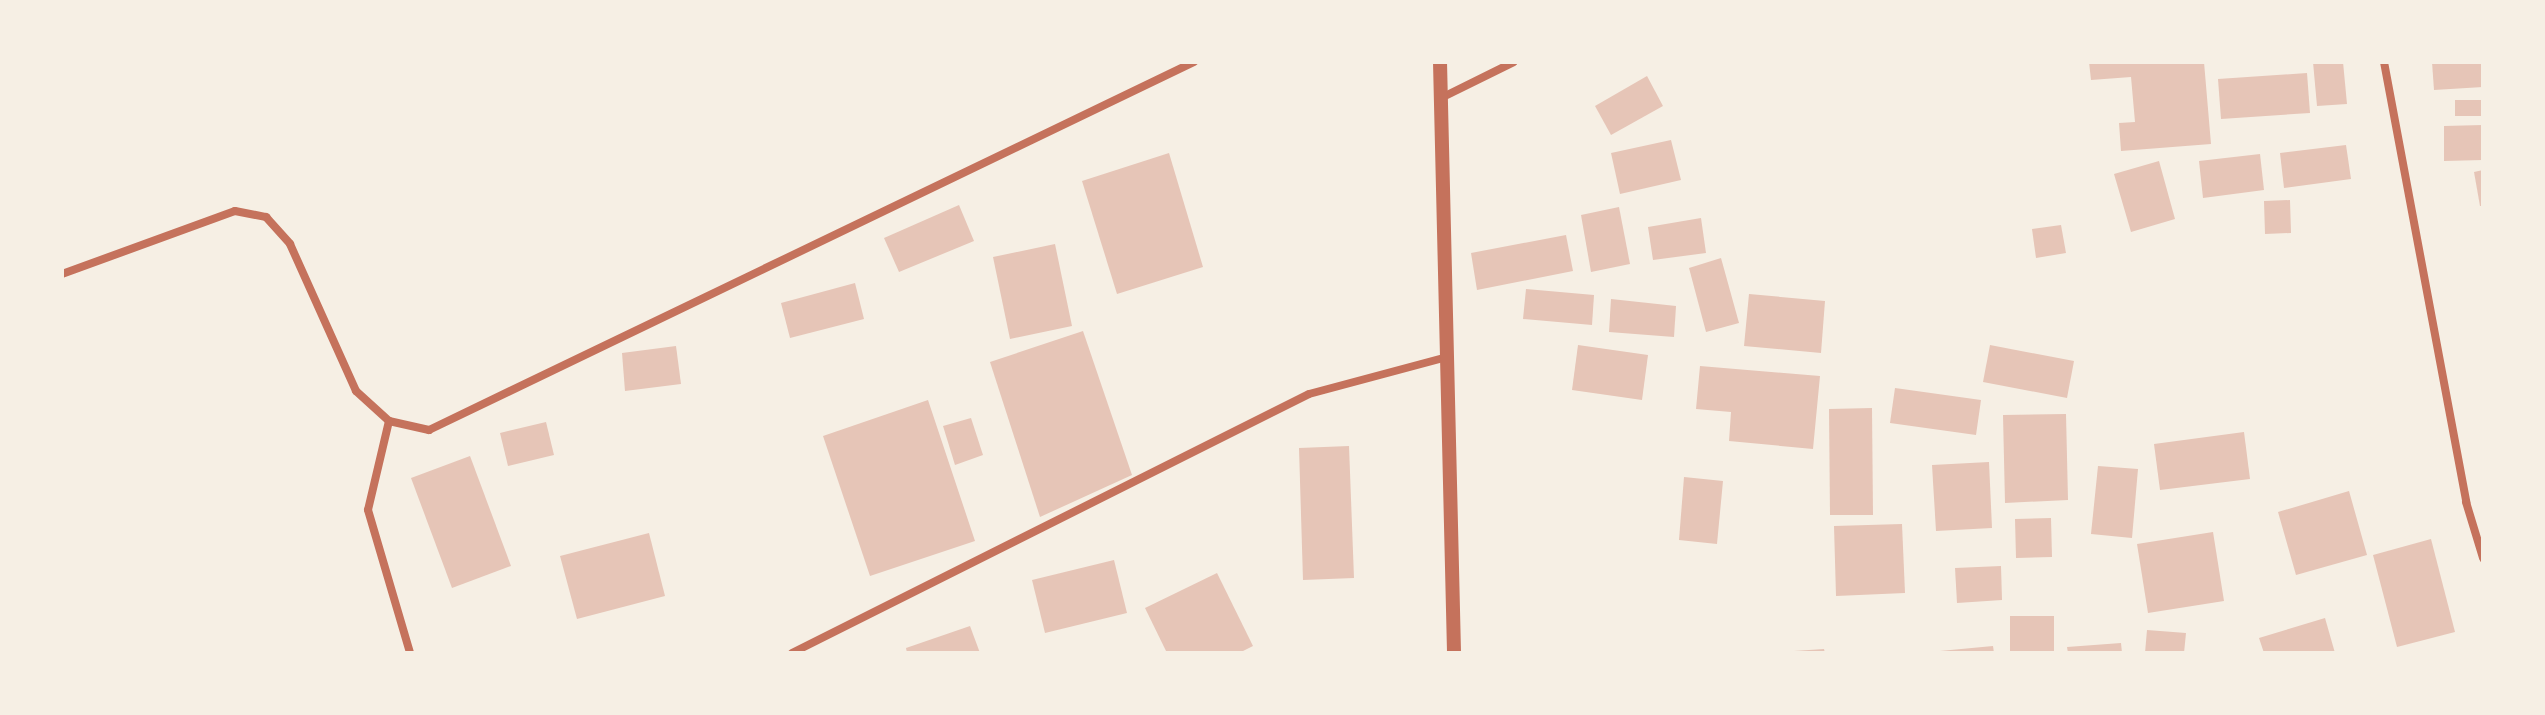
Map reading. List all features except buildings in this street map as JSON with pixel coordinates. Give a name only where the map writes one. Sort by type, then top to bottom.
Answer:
[{"type":"street","points":[[62,274],[235,211],[266,217],[290,244],[356,391],[389,421],[429,430],[1194,62]]},
{"type":"street","points":[[1440,62],[1454,653]]},
{"type":"street","points":[[1441,98],[1514,62]]},
{"type":"street","points":[[2384,62],[2466,502],[2483,558]]},
{"type":"street","points":[[792,653],[1309,394],[1447,357]]},
{"type":"street","points":[[389,421],[368,510],[410,653]]}]
